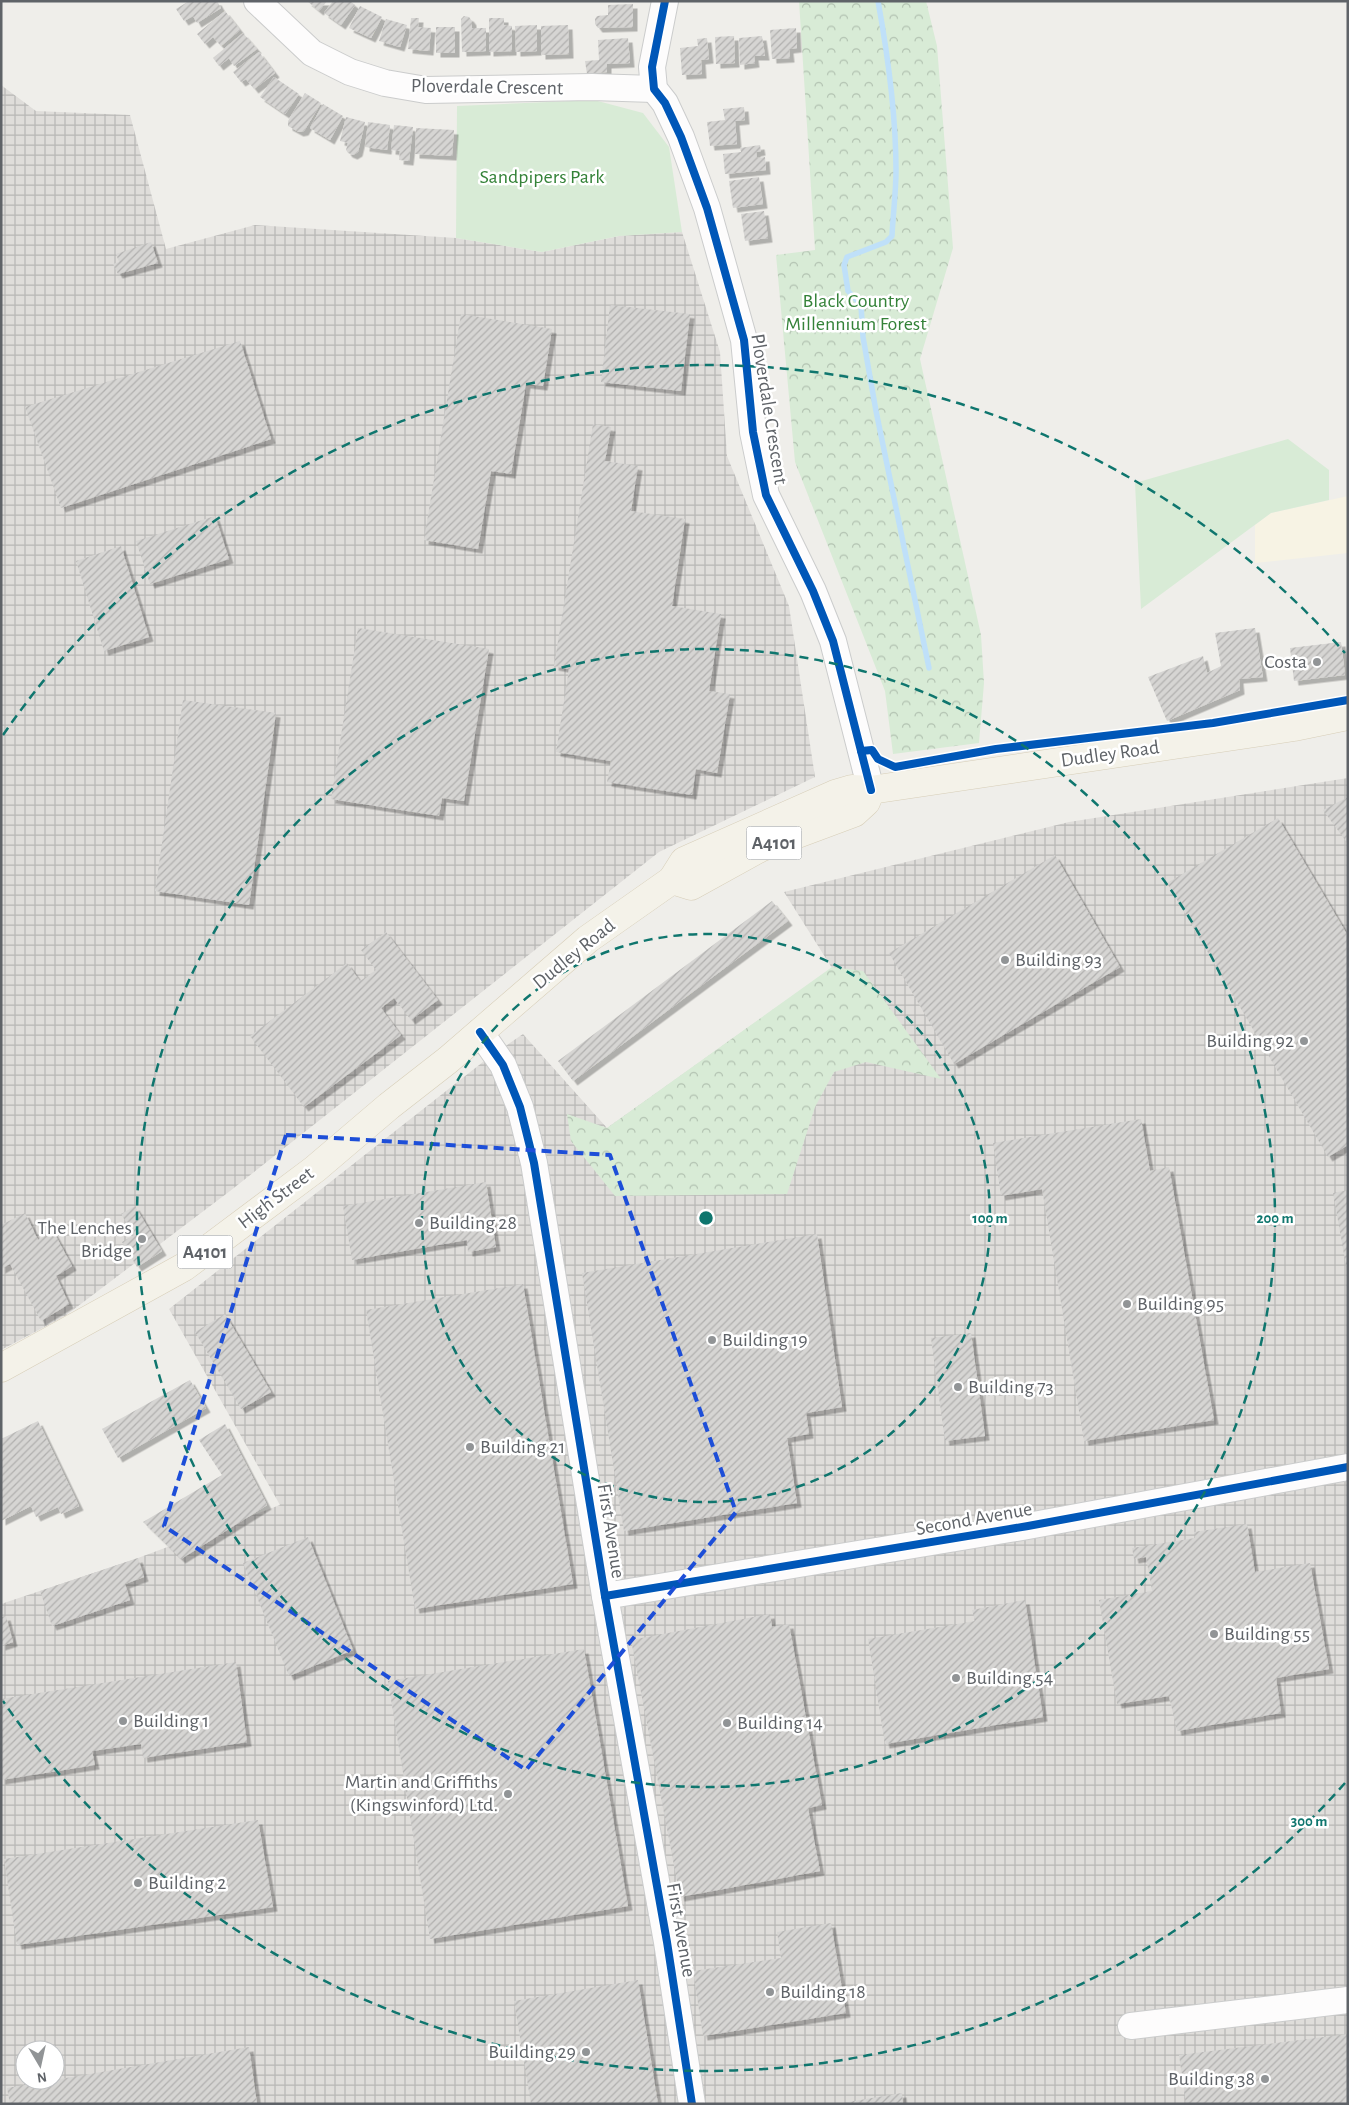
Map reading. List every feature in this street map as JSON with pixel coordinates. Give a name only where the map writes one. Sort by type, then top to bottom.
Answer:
[{"type":"main road","name":"Dudley Road","points":[[480,1032],[588,939],[672,880],[684,861],[727,840],[834,794],[852,789],[871,790],[1294,727],[1348,716]]},
{"type":"main road","name":"High Street","points":[[1,1368],[184,1267],[315,1169],[480,1032]]},
{"type":"street","name":"Ploverdale Crescent","points":[[257,1],[312,53],[350,72],[385,83],[426,90],[592,87],[654,89]]},
{"type":"street","name":"Ploverdale Crescent","points":[[665,1],[652,67],[654,89],[664,103],[681,137],[707,208],[744,340],[753,432],[766,495],[813,591],[833,641],[871,790]]},
{"type":"street","name":"First Avenue","points":[[480,1032],[503,1065],[520,1107],[534,1163],[605,1596],[667,1942],[692,2104]]},
{"type":"street","name":"Second Avenue","points":[[605,1596],[1028,1526],[1348,1467]]},
{"type":"street","points":[[1131,2026],[1348,2000]]},
{"type":"highlighted area","points":[[286,1135],[610,1155],[736,1512],[526,1770],[164,1526]]},
{"type":"shaded area","points":[[1,85],[36,111],[130,115],[166,249],[255,225],[456,238],[542,252],[619,236],[682,232],[720,352],[727,456],[789,606],[815,777],[659,852],[230,1191],[65,1316],[1,1350]]},
{"type":"shaded area","points":[[1348,496],[1348,553],[1255,563],[1255,525],[1271,513]]},
{"type":"shaded area","points":[[1348,778],[1348,2104],[1,2104],[1,1604],[138,1558],[280,1505],[169,1309],[488,1058],[523,1034],[607,1128],[832,968],[784,892],[1069,822]]},
{"type":"green space","name":"Black Country Millennium Forest","points":[[799,1],[926,1],[937,46],[953,248],[920,359],[981,635],[984,683],[979,743],[893,754],[885,691],[795,462],[776,255],[815,250]]},
{"type":"green space","name":"Sandpipers Park","points":[[594,100],[643,113],[669,147],[682,232],[619,236],[542,252],[456,238],[457,106]]},
{"type":"green space","points":[[1288,439],[1329,470],[1329,500],[1271,513],[1141,609],[1135,483]]},
{"type":"green space","points":[[832,967],[863,971],[941,1079],[866,1062],[834,1072],[815,1107],[787,1194],[615,1196],[571,1141],[567,1114],[607,1128]]},
{"type":"building","points":[[189,1],[217,1],[221,8],[197,23],[193,16],[184,21],[176,9]]},
{"type":"building","points":[[307,1],[327,1],[319,11]]},
{"type":"building","points":[[333,1],[350,1],[355,5],[341,25],[324,13]]},
{"type":"building","points":[[633,4],[633,27],[598,28],[595,24],[597,16],[608,15],[608,5]]},
{"type":"building","points":[[360,6],[382,17],[371,38],[349,28]]},
{"type":"building","points":[[225,11],[240,30],[221,46],[213,37],[205,44],[197,34]]},
{"type":"building","points":[[464,16],[469,17],[472,21],[472,28],[486,28],[486,51],[462,52],[461,19]]},
{"type":"building","points":[[411,18],[419,18],[418,27],[431,28],[429,51],[408,49]]},
{"type":"building","points":[[489,18],[504,18],[504,25],[512,26],[512,51],[489,52]]},
{"type":"building","points":[[386,19],[407,25],[400,47],[379,41]]},
{"type":"building","points":[[537,25],[537,51],[516,52],[515,26]]},
{"type":"building","points":[[568,25],[569,54],[541,55],[541,26]]},
{"type":"building","points":[[436,27],[455,27],[455,53],[436,53]]},
{"type":"building","points":[[796,28],[797,48],[789,49],[790,58],[772,59],[770,30]]},
{"type":"building","points":[[243,33],[257,49],[234,66],[229,58],[219,66],[213,58]]},
{"type":"building","points":[[734,36],[735,63],[716,64],[715,37]]},
{"type":"building","points":[[762,36],[765,56],[754,56],[755,63],[740,65],[739,38]]},
{"type":"building","points":[[628,38],[630,63],[607,64],[607,72],[587,74],[585,61],[599,60],[598,40]]},
{"type":"building","points":[[707,38],[709,59],[701,60],[702,74],[682,75],[680,48],[698,46],[697,39]]},
{"type":"building","points":[[259,52],[275,73],[254,89],[246,79],[241,82],[233,72]]},
{"type":"building","points":[[274,77],[299,94],[285,114],[260,97]]},
{"type":"building","points":[[305,93],[321,103],[304,131],[299,132],[288,126],[288,121]]},
{"type":"building","points":[[323,104],[343,116],[330,140],[310,128]]},
{"type":"building","points":[[744,107],[745,120],[735,121],[737,144],[710,146],[707,122],[725,120],[723,109]]},
{"type":"building","points":[[346,117],[365,122],[358,152],[353,155],[346,150],[348,143],[340,141]]},
{"type":"building","points":[[368,122],[390,125],[387,150],[365,147]]},
{"type":"building","points":[[394,125],[413,127],[409,161],[399,160],[400,151],[391,150]]},
{"type":"building","points":[[416,128],[454,130],[452,156],[415,154]]},
{"type":"building","points":[[760,145],[761,151],[756,152],[757,158],[765,157],[766,170],[725,174],[723,154],[741,152],[740,148]]},
{"type":"building","points":[[759,177],[763,204],[733,208],[729,181]]},
{"type":"building","points":[[764,211],[768,238],[745,241],[741,214]]},
{"type":"building","points":[[151,242],[158,263],[118,274],[113,264],[119,262],[116,254]]},
{"type":"building","points":[[610,305],[690,314],[681,391],[601,382]]},
{"type":"building","points":[[461,314],[552,329],[543,386],[526,384],[511,474],[491,471],[478,549],[424,540]]},
{"type":"building","points":[[240,341],[271,439],[61,508],[25,407]]},
{"type":"building","points":[[593,424],[611,427],[605,461],[638,466],[631,511],[685,519],[672,606],[721,614],[709,691],[730,694],[717,773],[696,769],[692,795],[607,782],[611,761],[556,752],[569,669],[554,666]]},
{"type":"building","points":[[215,516],[229,559],[150,584],[136,541]]},
{"type":"building","points":[[121,546],[149,637],[104,651],[76,561]]},
{"type":"building","points":[[358,628],[489,649],[464,801],[442,798],[439,816],[331,799]]},
{"type":"building","points":[[1255,628],[1263,677],[1239,679],[1240,690],[1167,721],[1148,677],[1203,656],[1207,673],[1221,666],[1215,633]]},
{"type":"building","name":"Costa","points":[[1341,642],[1345,675],[1294,681],[1290,648]]},
{"type":"building","points":[[183,700],[276,713],[249,905],[155,891]]},
{"type":"building","points":[[1348,797],[1348,844],[1323,810]]},
{"type":"building","name":"Building 92","points":[[1278,818],[1348,936],[1348,1145],[1328,1157],[1167,883]]},
{"type":"building","name":"Building 93","points":[[1055,855],[1120,967],[954,1064],[889,953]]},
{"type":"building","points":[[772,901],[788,921],[573,1081],[558,1061]]},
{"type":"building","points":[[386,932],[438,1000],[411,1020],[394,998],[381,1008],[401,1035],[304,1107],[250,1036],[347,963],[360,981],[376,970],[361,950]]},
{"type":"building","name":"Building 95","points":[[1141,1119],[1150,1171],[1169,1167],[1214,1420],[1084,1441],[1042,1189],[1001,1196],[993,1143]]},
{"type":"building","name":"Building 28","points":[[486,1182],[496,1247],[468,1252],[467,1240],[352,1260],[343,1206]]},
{"type":"building","points":[[1348,1190],[1348,1271],[1347,1271],[1333,1193]]},
{"type":"building","name":"The Lenches Bridge","points":[[135,1206],[162,1251],[137,1267],[122,1242],[134,1235],[121,1214]]},
{"type":"building","points":[[25,1213],[38,1240],[53,1231],[72,1266],[56,1276],[69,1304],[41,1321],[10,1264],[1,1269],[1,1225]]},
{"type":"building","name":"Building 19","points":[[817,1234],[842,1407],[806,1413],[809,1434],[787,1438],[797,1503],[624,1531],[582,1273]]},
{"type":"building","name":"Building 21","points":[[523,1284],[573,1584],[415,1609],[366,1310]]},
{"type":"building","points":[[225,1314],[271,1392],[241,1409],[195,1332]]},
{"type":"building","name":"Building 73","points":[[971,1333],[985,1436],[945,1441],[931,1338]]},
{"type":"building","points":[[190,1380],[206,1408],[118,1458],[102,1429]]},
{"type":"building","points":[[38,1421],[79,1506],[61,1514],[58,1507],[36,1517],[31,1506],[1,1521],[1,1439]]},
{"type":"building","points":[[225,1424],[267,1505],[181,1559],[143,1522],[222,1475],[199,1440]]},
{"type":"building","name":"Building 55","points":[[1247,1524],[1255,1572],[1310,1563],[1329,1669],[1276,1678],[1281,1713],[1177,1731],[1169,1696],[1117,1704],[1099,1600],[1152,1591],[1146,1557],[1134,1559],[1132,1548],[1195,1538],[1194,1532]]},
{"type":"building","points":[[308,1537],[353,1650],[289,1676],[243,1563]]},
{"type":"building","points":[[138,1558],[144,1577],[125,1584],[130,1600],[52,1626],[40,1591]]},
{"type":"building","name":"Building 54","points":[[1025,1600],[1043,1717],[885,1744],[868,1639],[975,1621],[972,1610]]},
{"type":"building","name":"Building 14","points":[[770,1614],[772,1627],[789,1624],[822,1805],[808,1808],[820,1871],[680,1897],[631,1640]]},
{"type":"building","points":[[6,1616],[13,1642],[1,1646],[1,1617]]},
{"type":"building","name":"Martin and Griffiths (Kingswinford) Ltd.","points":[[584,1649],[628,1906],[430,1939],[388,1681]]},
{"type":"building","name":"Building 1","points":[[236,1662],[247,1742],[143,1758],[141,1744],[92,1751],[95,1765],[1,1780],[1,1699]]},
{"type":"building","name":"Building 2","points":[[258,1820],[273,1907],[17,1945],[4,1859]]},
{"type":"building","name":"Building 18","points":[[831,1923],[846,2013],[703,2036],[693,1971],[781,1958],[777,1932]]},
{"type":"building","name":"Building 29","points":[[638,1980],[658,2104],[531,2104],[514,2001]]},
{"type":"building","name":"Building 38","points":[[1348,2034],[1348,2104],[1186,2104],[1179,2055]]},
{"type":"building","points":[[249,2047],[257,2104],[10,2104],[7,2088],[15,2087],[15,2090],[65,2090],[65,2078]]},
{"type":"building","points":[[902,2093],[903,2104],[842,2104],[842,2103]]},
{"type":"waterway","points":[[878,1],[888,64],[895,129],[896,179],[892,236],[886,242],[847,257],[844,265],[848,291],[861,305],[863,337],[876,411],[929,668]]},
{"type":"cycle path","points":[[665,1],[652,67],[654,89],[665,103],[681,137],[707,208],[744,340],[753,432],[766,495],[813,591],[833,641],[871,790]]},
{"type":"cycle path","points":[[861,751],[872,750],[878,759],[895,767],[996,749],[1213,723],[1348,700]]},
{"type":"cycle path","points":[[480,1032],[503,1065],[520,1107],[534,1163],[605,1596],[667,1942],[692,2104]]},
{"type":"cycle path","points":[[605,1596],[1028,1526],[1348,1467]]},
{"type":"place","name":"Costa","points":[[1317,662]]},
{"type":"place","name":"Building 93","points":[[1005,960]]},
{"type":"place","name":"Building 92","points":[[1304,1041]]},
{"type":"place","name":"Building 28","points":[[419,1223]]},
{"type":"place","name":"The Lenches Bridge","points":[[142,1239]]},
{"type":"place","name":"Building 95","points":[[1127,1304]]},
{"type":"place","name":"Building 19","points":[[712,1340]]},
{"type":"place","name":"Building 73","points":[[958,1387]]},
{"type":"place","name":"Building 21","points":[[470,1447]]},
{"type":"place","name":"Building 55","points":[[1214,1634]]},
{"type":"place","name":"Building 54","points":[[956,1678]]},
{"type":"place","name":"Building 1","points":[[123,1721]]},
{"type":"place","name":"Building 14","points":[[727,1723]]},
{"type":"place","name":"Martin and Griffiths (Kingswinford) Ltd.","points":[[508,1794]]},
{"type":"place","name":"Building 2","points":[[138,1883]]},
{"type":"place","name":"Building 18","points":[[770,1992]]},
{"type":"place","name":"Building 29","points":[[586,2052]]},
{"type":"place","name":"Building 38","points":[[1265,2079]]}]
